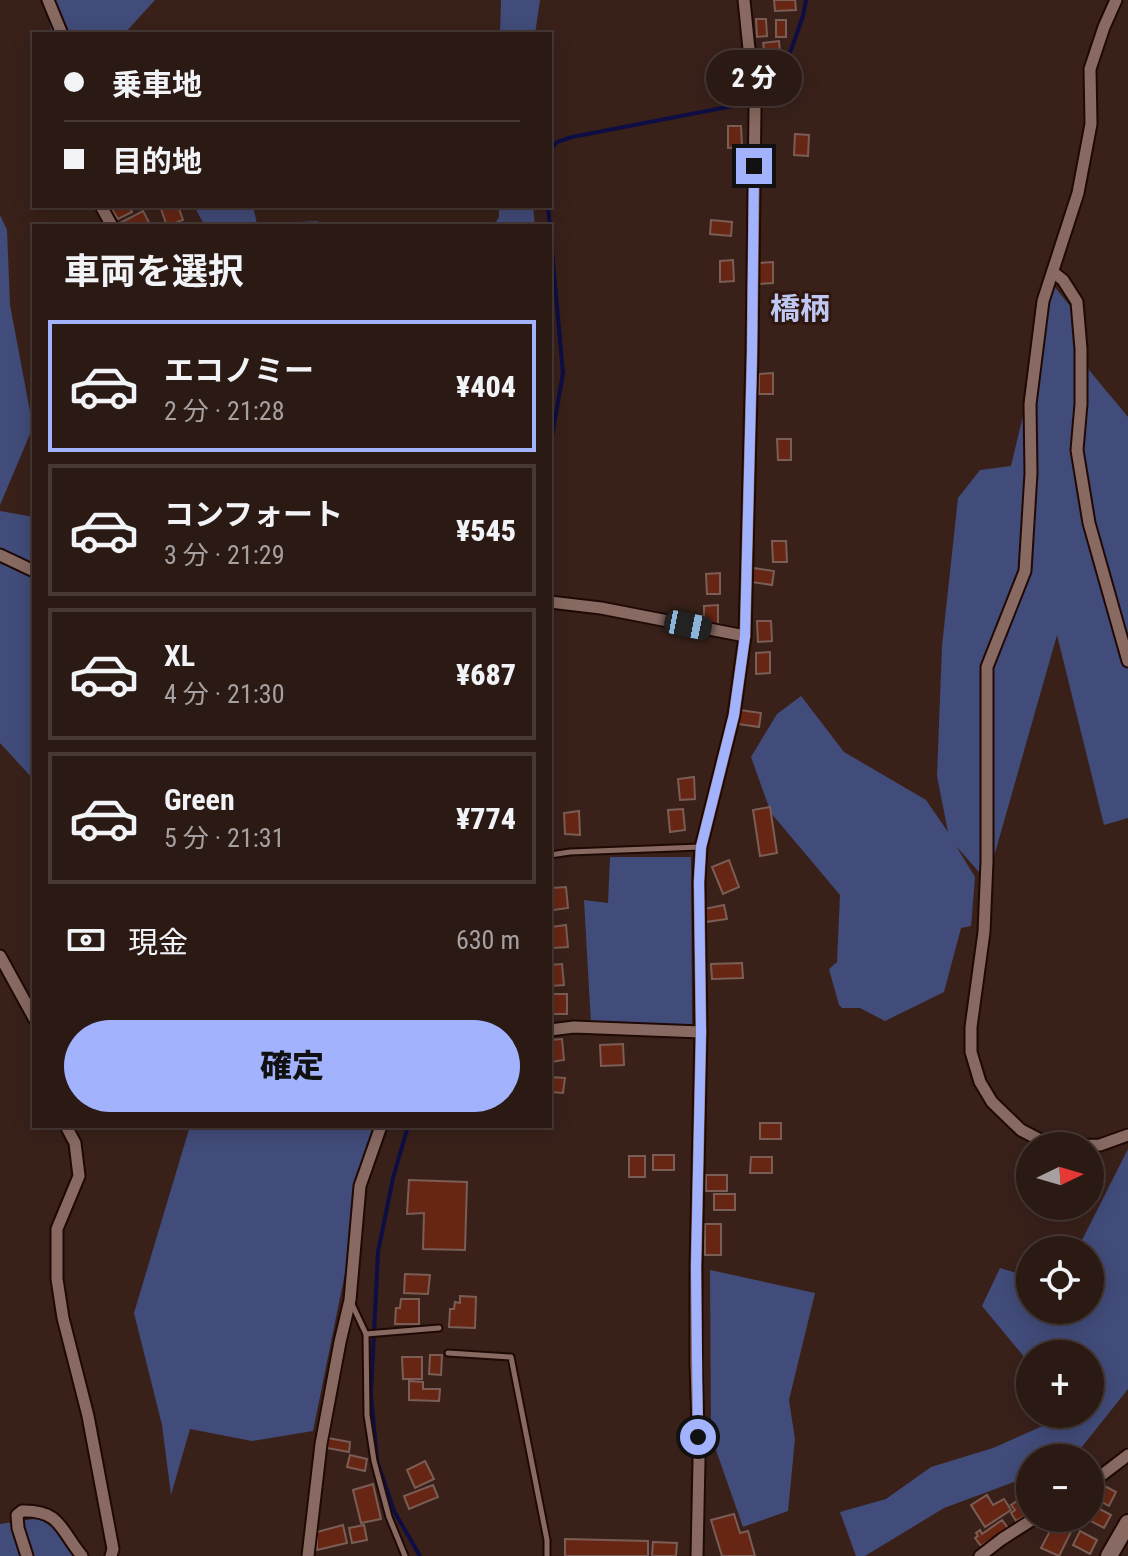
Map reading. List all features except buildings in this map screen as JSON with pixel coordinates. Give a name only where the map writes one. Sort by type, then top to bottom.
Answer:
[{"type":"street","points":[[48,0],[61,32]]},
{"type":"street","points":[[697,1556],[696,1267],[701,1032],[699,882],[701,847],[734,715],[745,636],[754,104],[744,0]]},
{"type":"street","points":[[1116,0],[1090,69],[1091,124],[1081,179],[1043,301],[1030,404],[1031,473],[1025,571],[987,667],[985,918],[971,1027],[971,1052],[980,1082],[992,1102],[1021,1130],[1032,1136],[1044,1142],[1068,1146],[1100,1145],[1128,1135]]},
{"type":"street","points":[[1053,272],[1063,280],[1077,302],[1081,349],[1077,450],[1089,523],[1128,661]]},
{"type":"street","points":[[0,555],[32,570]]},
{"type":"street","points":[[552,602],[601,608],[745,636]]},
{"type":"street","points":[[0,956],[32,1014]]},
{"type":"street","points":[[552,1030],[574,1027],[701,1032]]},
{"type":"street","points":[[67,1128],[75,1143],[79,1176],[57,1229],[57,1279],[63,1318],[88,1416],[113,1549],[111,1556]]},
{"type":"street","points":[[308,1556],[321,1444],[350,1300],[360,1186],[380,1128]]},
{"type":"street","points":[[1104,1473],[1128,1455]]},
{"type":"street","points":[[27,1556],[18,1528],[17,1515],[22,1511],[53,1516],[82,1556]]},
{"type":"street","points":[[1109,1556],[1128,1523]]},
{"type":"street","points":[[980,1556],[1016,1530]]},
{"type":"lane","points":[[552,855],[701,847]]},
{"type":"lane","points":[[350,1300],[367,1334],[367,1415],[374,1461],[389,1517],[405,1556]]},
{"type":"lane","points":[[367,1334],[439,1328]]},
{"type":"lane","points":[[448,1353],[511,1357],[542,1509],[547,1556]]},
{"type":"shaded area","points":[[44,0],[155,0],[126,32],[52,32]]},
{"type":"shaded area","points":[[501,0],[540,0],[535,32],[500,32]]},
{"type":"shaded area","points":[[195,208],[253,208],[257,224],[204,224]]},
{"type":"shaded area","points":[[499,208],[533,208],[535,224],[494,224],[499,217]]},
{"type":"shaded area","points":[[0,215],[7,230],[10,305],[32,429],[0,505]]},
{"type":"shaded area","points":[[318,221],[319,224],[257,224]]},
{"type":"shaded area","points":[[1054,286],[1078,316],[1089,370],[1128,417],[1128,818],[1104,825],[1057,635],[987,881],[956,846],[975,877],[971,926],[961,928],[944,992],[885,1021],[860,1008],[842,1008],[839,1005],[829,969],[837,962],[840,895],[771,813],[751,757],[777,714],[801,696],[844,752],[926,800],[948,832],[937,776],[942,646],[958,498],[980,470],[1011,466]]},
{"type":"shaded area","points":[[0,511],[32,517],[32,778],[0,743]]},
{"type":"shaded area","points":[[610,857],[691,857],[692,1024],[591,1024],[584,900],[608,903]]},
{"type":"shaded area","points":[[189,1128],[378,1128],[360,1199],[313,1431],[252,1441],[190,1429],[171,1495],[162,1425],[134,1313]]},
{"type":"shaded area","points":[[1128,1149],[1128,1389],[1104,1419],[1104,1340],[1016,1340],[1016,1347],[982,1306],[1000,1268],[1016,1273],[1016,1324],[1104,1324],[1104,1236],[1084,1236],[1092,1220],[1104,1220],[1104,1197]]},
{"type":"shaded area","points":[[710,1270],[815,1293],[789,1400],[795,1439],[788,1511],[743,1527],[711,1436]]},
{"type":"shaded area","points":[[1038,1428],[1097,1428],[1084,1444],[1016,1444],[1016,1481],[944,1508],[865,1556],[856,1556],[840,1512],[886,1499],[931,1467],[993,1448]]},
{"type":"shaded area","points":[[53,1516],[84,1556],[0,1556],[0,1524]]},
{"type":"waterway","points":[[552,148],[557,142],[572,137],[738,105],[778,76],[791,50],[806,0]]},
{"type":"waterway","points":[[548,208],[550,224]]},
{"type":"waterway","points":[[552,251],[563,373],[552,436]]},
{"type":"waterway","points":[[407,1128],[393,1178],[378,1252],[371,1394],[377,1461],[394,1511],[420,1556]]},
{"type":"district","name":"橋柄","points":[[800,308]]},
{"type":"route","points":[[698,1437],[699,882],[701,847],[734,715],[745,636],[754,166]]}]
